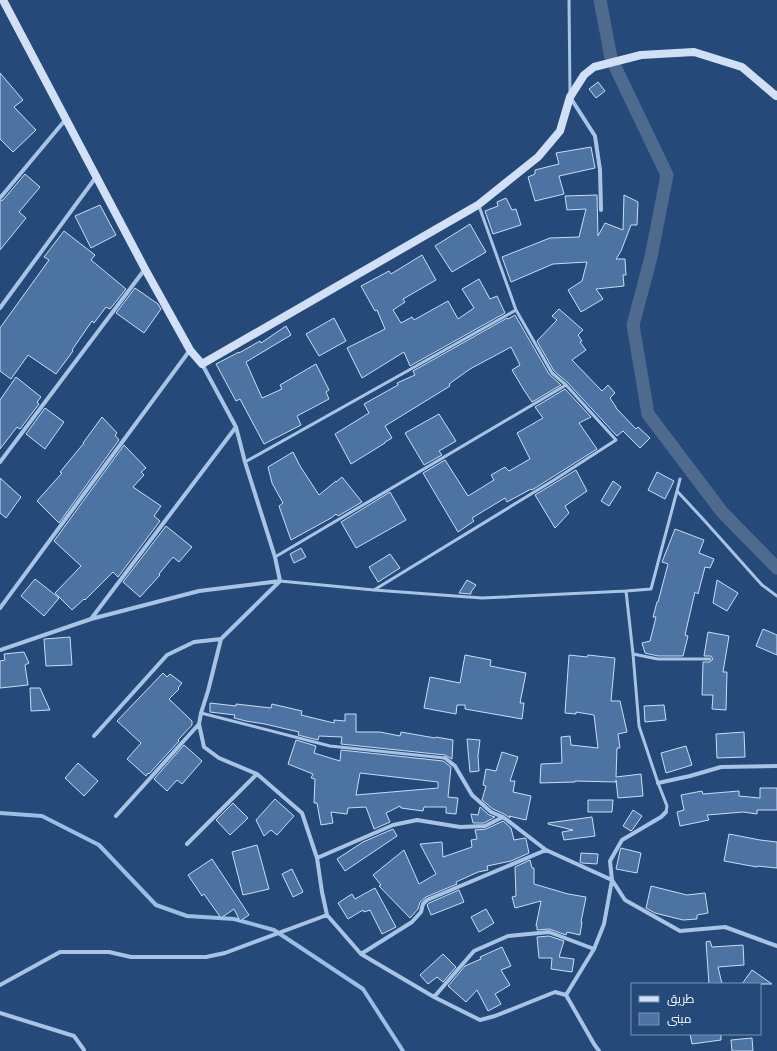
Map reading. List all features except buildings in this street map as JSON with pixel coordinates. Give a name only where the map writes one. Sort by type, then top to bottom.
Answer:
[{"type":"street","points":[[3,0],[144,269],[190,350],[202,364],[236,428],[245,462],[275,556],[280,581]]},
{"type":"street","points":[[202,364],[478,205],[538,157],[560,131],[570,97],[584,75],[594,67],[641,55],[694,52],[742,67],[777,96]]},
{"type":"street","points":[[570,97],[595,136],[600,170],[601,210]]},
{"type":"street","points":[[0,198],[66,120]]},
{"type":"street","points":[[0,308],[96,177]]},
{"type":"street","points":[[0,462],[144,269]]},
{"type":"street","points":[[0,608],[190,350]]},
{"type":"street","points":[[92,619],[236,428]]},
{"type":"street","points":[[0,650],[92,619],[200,591],[280,581]]},
{"type":"street","points":[[280,581],[221,639],[199,724],[204,747],[219,758],[257,774],[302,813],[318,858],[322,892],[327,915],[362,954],[434,997],[480,1020],[495,1016],[555,992],[566,995],[599,1051]]},
{"type":"street","points":[[94,736],[167,655],[194,642],[221,639]]},
{"type":"street","points":[[116,816],[199,724]]},
{"type":"street","points":[[445,758],[455,766],[472,795],[491,812],[503,817],[546,850],[612,880],[625,900],[680,931],[726,927],[777,946]]},
{"type":"street","points":[[658,783],[721,767],[777,766]]},
{"type":"street","points":[[187,844],[257,774]]},
{"type":"street","points":[[566,995],[594,949],[604,924],[612,880],[610,861],[622,840],[661,818],[666,812]]},
{"type":"street","points":[[318,858],[393,825],[417,820],[460,827],[485,826],[503,817]]},
{"type":"street","points":[[362,954],[412,922],[421,912],[423,904],[427,900],[546,850]]},
{"type":"street","points":[[0,985],[60,952],[109,952],[131,957],[206,957],[225,953],[327,915]]},
{"type":"street","points":[[434,997],[474,951],[508,936],[549,932],[594,949]]},
{"type":"street","points":[[0,1013],[74,1036],[84,1051]]},
{"type":"lane","points":[[569,0],[570,97]]},
{"type":"lane","points":[[374,590],[554,480],[616,440],[566,385],[552,373],[516,310],[478,205]]},
{"type":"lane","points":[[245,462],[516,310]]},
{"type":"lane","points":[[275,556],[566,385]]},
{"type":"lane","points":[[280,581],[482,598],[651,589],[680,479]]},
{"type":"lane","points":[[677,491],[762,585],[777,596]]},
{"type":"lane","points":[[626,591],[639,726],[658,783],[668,806],[666,812]]},
{"type":"lane","points":[[633,654],[658,660],[710,659]]},
{"type":"lane","points":[[201,713],[330,746],[445,758]]},
{"type":"waterway","points":[[600,0],[611,58],[667,175],[651,257],[633,325],[648,414],[722,512],[777,568]]},
{"type":"waterway","points":[[0,813],[42,816],[99,845],[156,905],[187,916],[234,919],[274,930],[363,989],[403,1051]]}]
